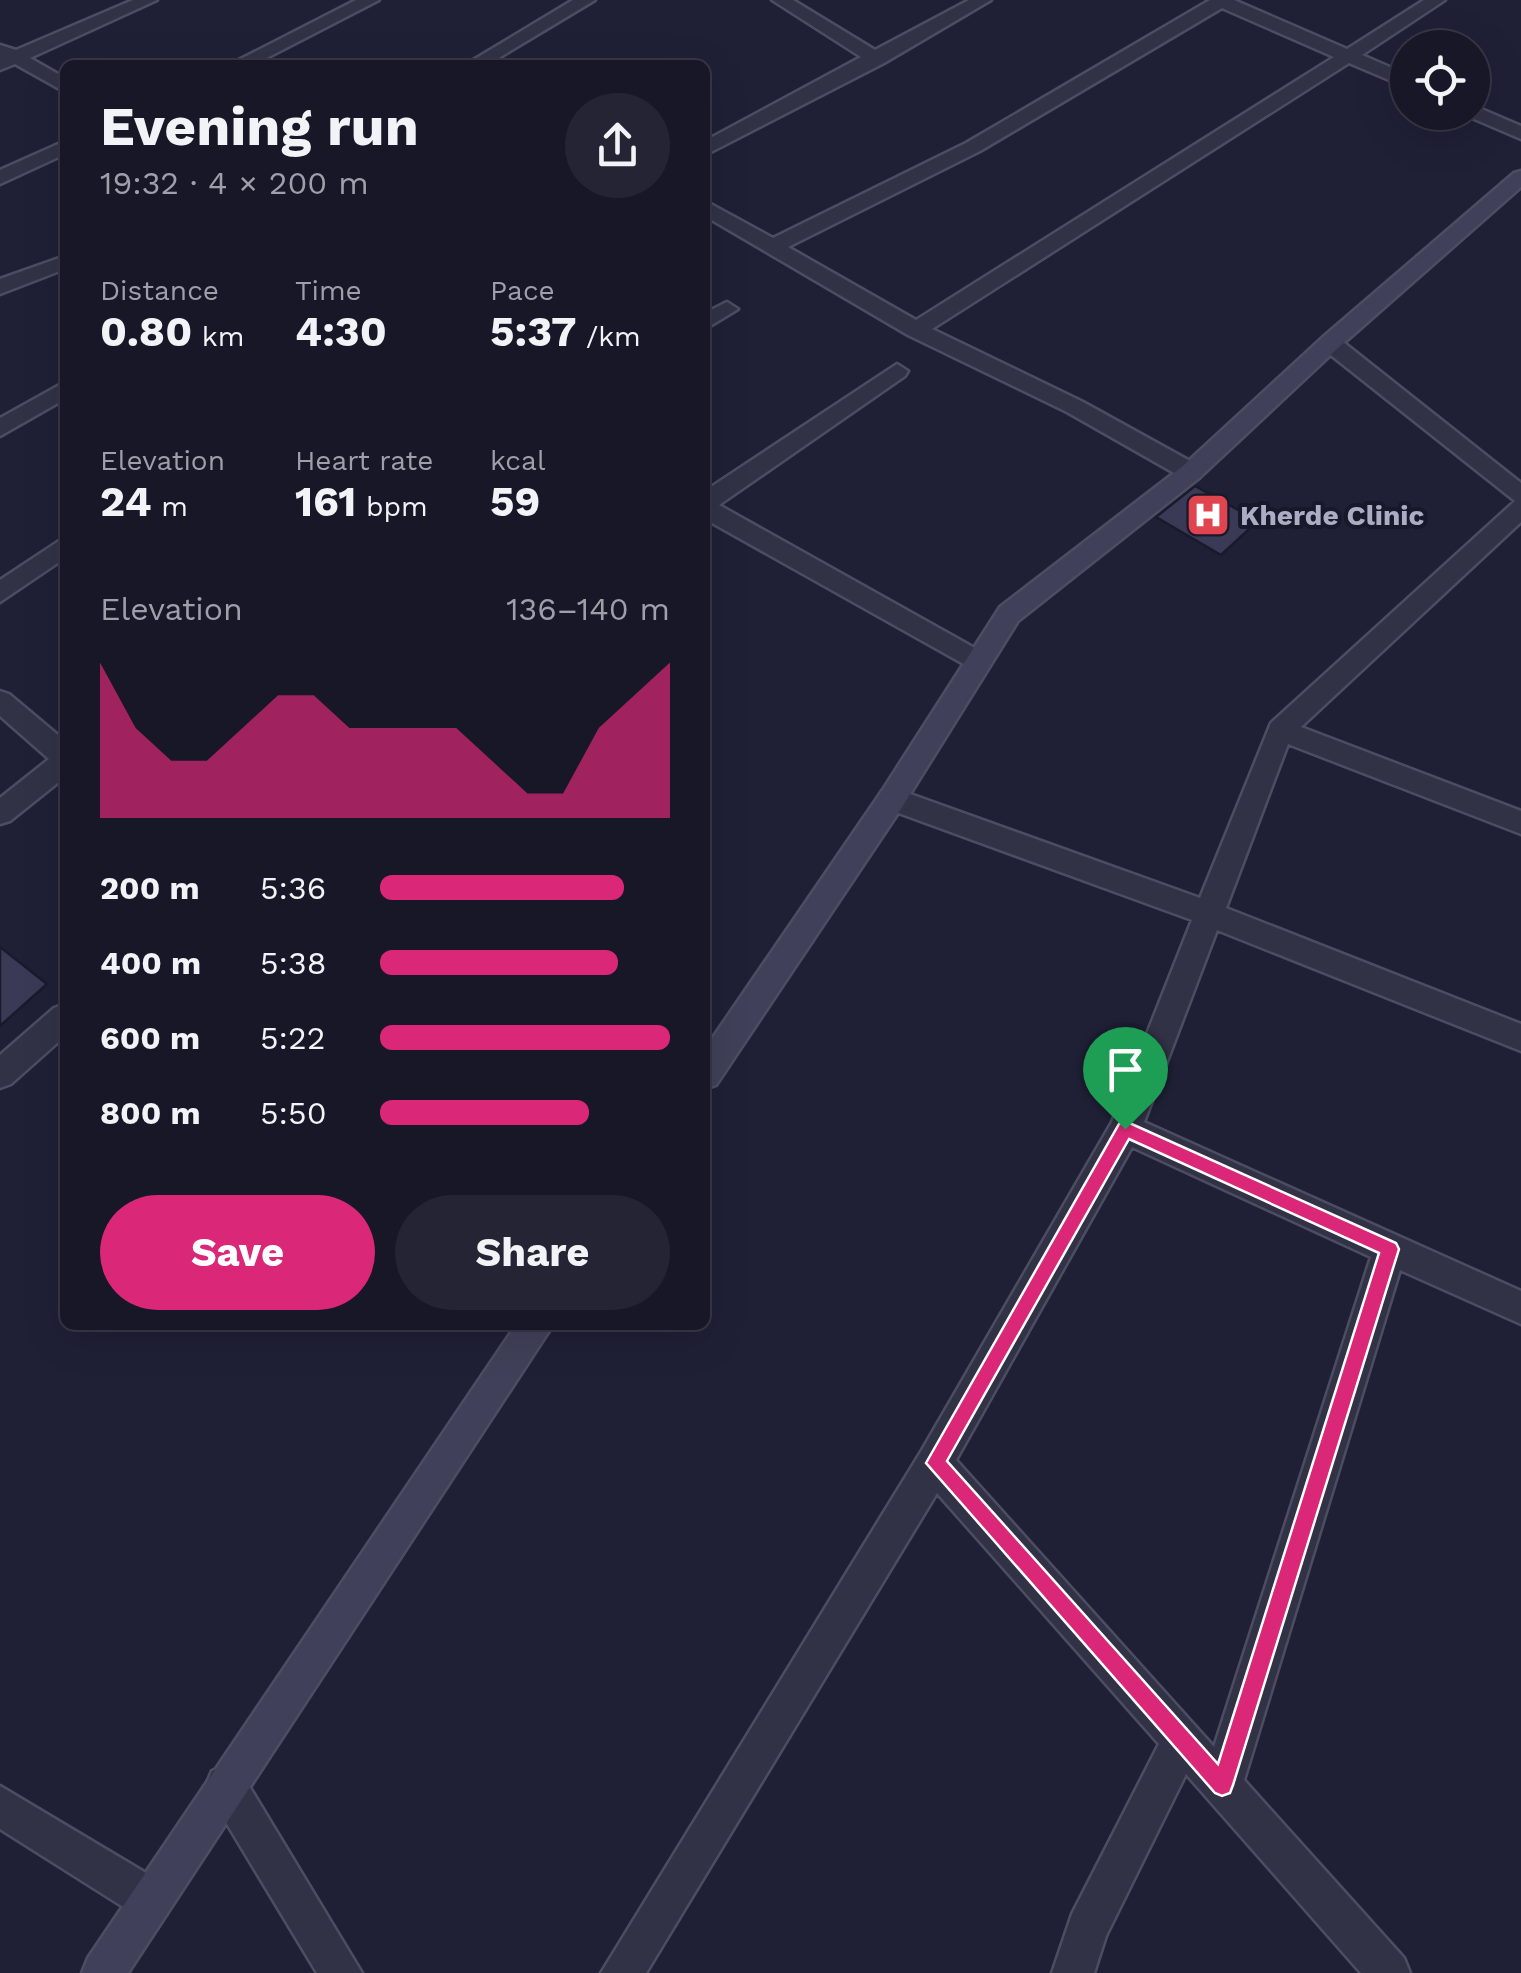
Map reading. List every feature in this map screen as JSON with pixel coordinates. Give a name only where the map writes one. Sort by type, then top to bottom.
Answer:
[{"type":"main road","points":[[710,1069],[892,799],[1009,614],[1191,472],[1330,342],[1521,176]]},
{"type":"main road","points":[[103,1973],[533,1330]]},
{"type":"street","points":[[5,57],[148,0]]},
{"type":"street","points":[[248,60],[370,0]]},
{"type":"street","points":[[483,60],[586,0]]},
{"type":"street","points":[[781,0],[876,59]]},
{"type":"street","points":[[710,146],[982,0]]},
{"type":"street","points":[[771,247],[972,147],[1220,0],[1390,74]]},
{"type":"street","points":[[916,330],[1436,0]]},
{"type":"street","points":[[5,57],[60,84]]},
{"type":"street","points":[[1490,119],[1521,133]]},
{"type":"street","points":[[0,178],[60,150]]},
{"type":"street","points":[[710,210],[916,330],[1074,408],[1191,472]]},
{"type":"street","points":[[0,287],[60,263]]},
{"type":"street","points":[[710,319],[728,309]]},
{"type":"street","points":[[1330,342],[1521,495]]},
{"type":"street","points":[[710,502],[897,371]]},
{"type":"street","points":[[0,428],[60,392]]},
{"type":"street","points":[[710,508],[978,662]]},
{"type":"street","points":[[622,1973],[936,1463],[1125,1129],[1280,730],[1521,508]]},
{"type":"street","points":[[0,593],[60,550]]},
{"type":"street","points":[[0,701],[60,755]]},
{"type":"street","points":[[1280,730],[1521,822]]},
{"type":"street","points":[[0,813],[60,763]]},
{"type":"street","points":[[892,799],[1210,914],[1521,1038]]},
{"type":"street","points":[[0,1074],[60,1020]]},
{"type":"street","points":[[1125,1129],[1521,1308]]},
{"type":"street","points":[[1222,1785],[1390,1249]]},
{"type":"street","points":[[936,1463],[1389,1973]]},
{"type":"street","points":[[1073,1973],[1087,1929],[1182,1740]]},
{"type":"street","points":[[226,1785],[341,1973]]},
{"type":"street","points":[[0,1806],[151,1900]]},
{"type":"building","points":[[1195,486],[1258,521],[1221,555],[1156,517]]},
{"type":"building","points":[[0,947],[47,984],[0,1026]]},
{"type":"place","name":"Kherde Clinic","points":[[1208,515]]},
{"type":"route","points":[[1125,1129],[1390,1249],[1222,1785],[936,1463],[1125,1129]]}]
